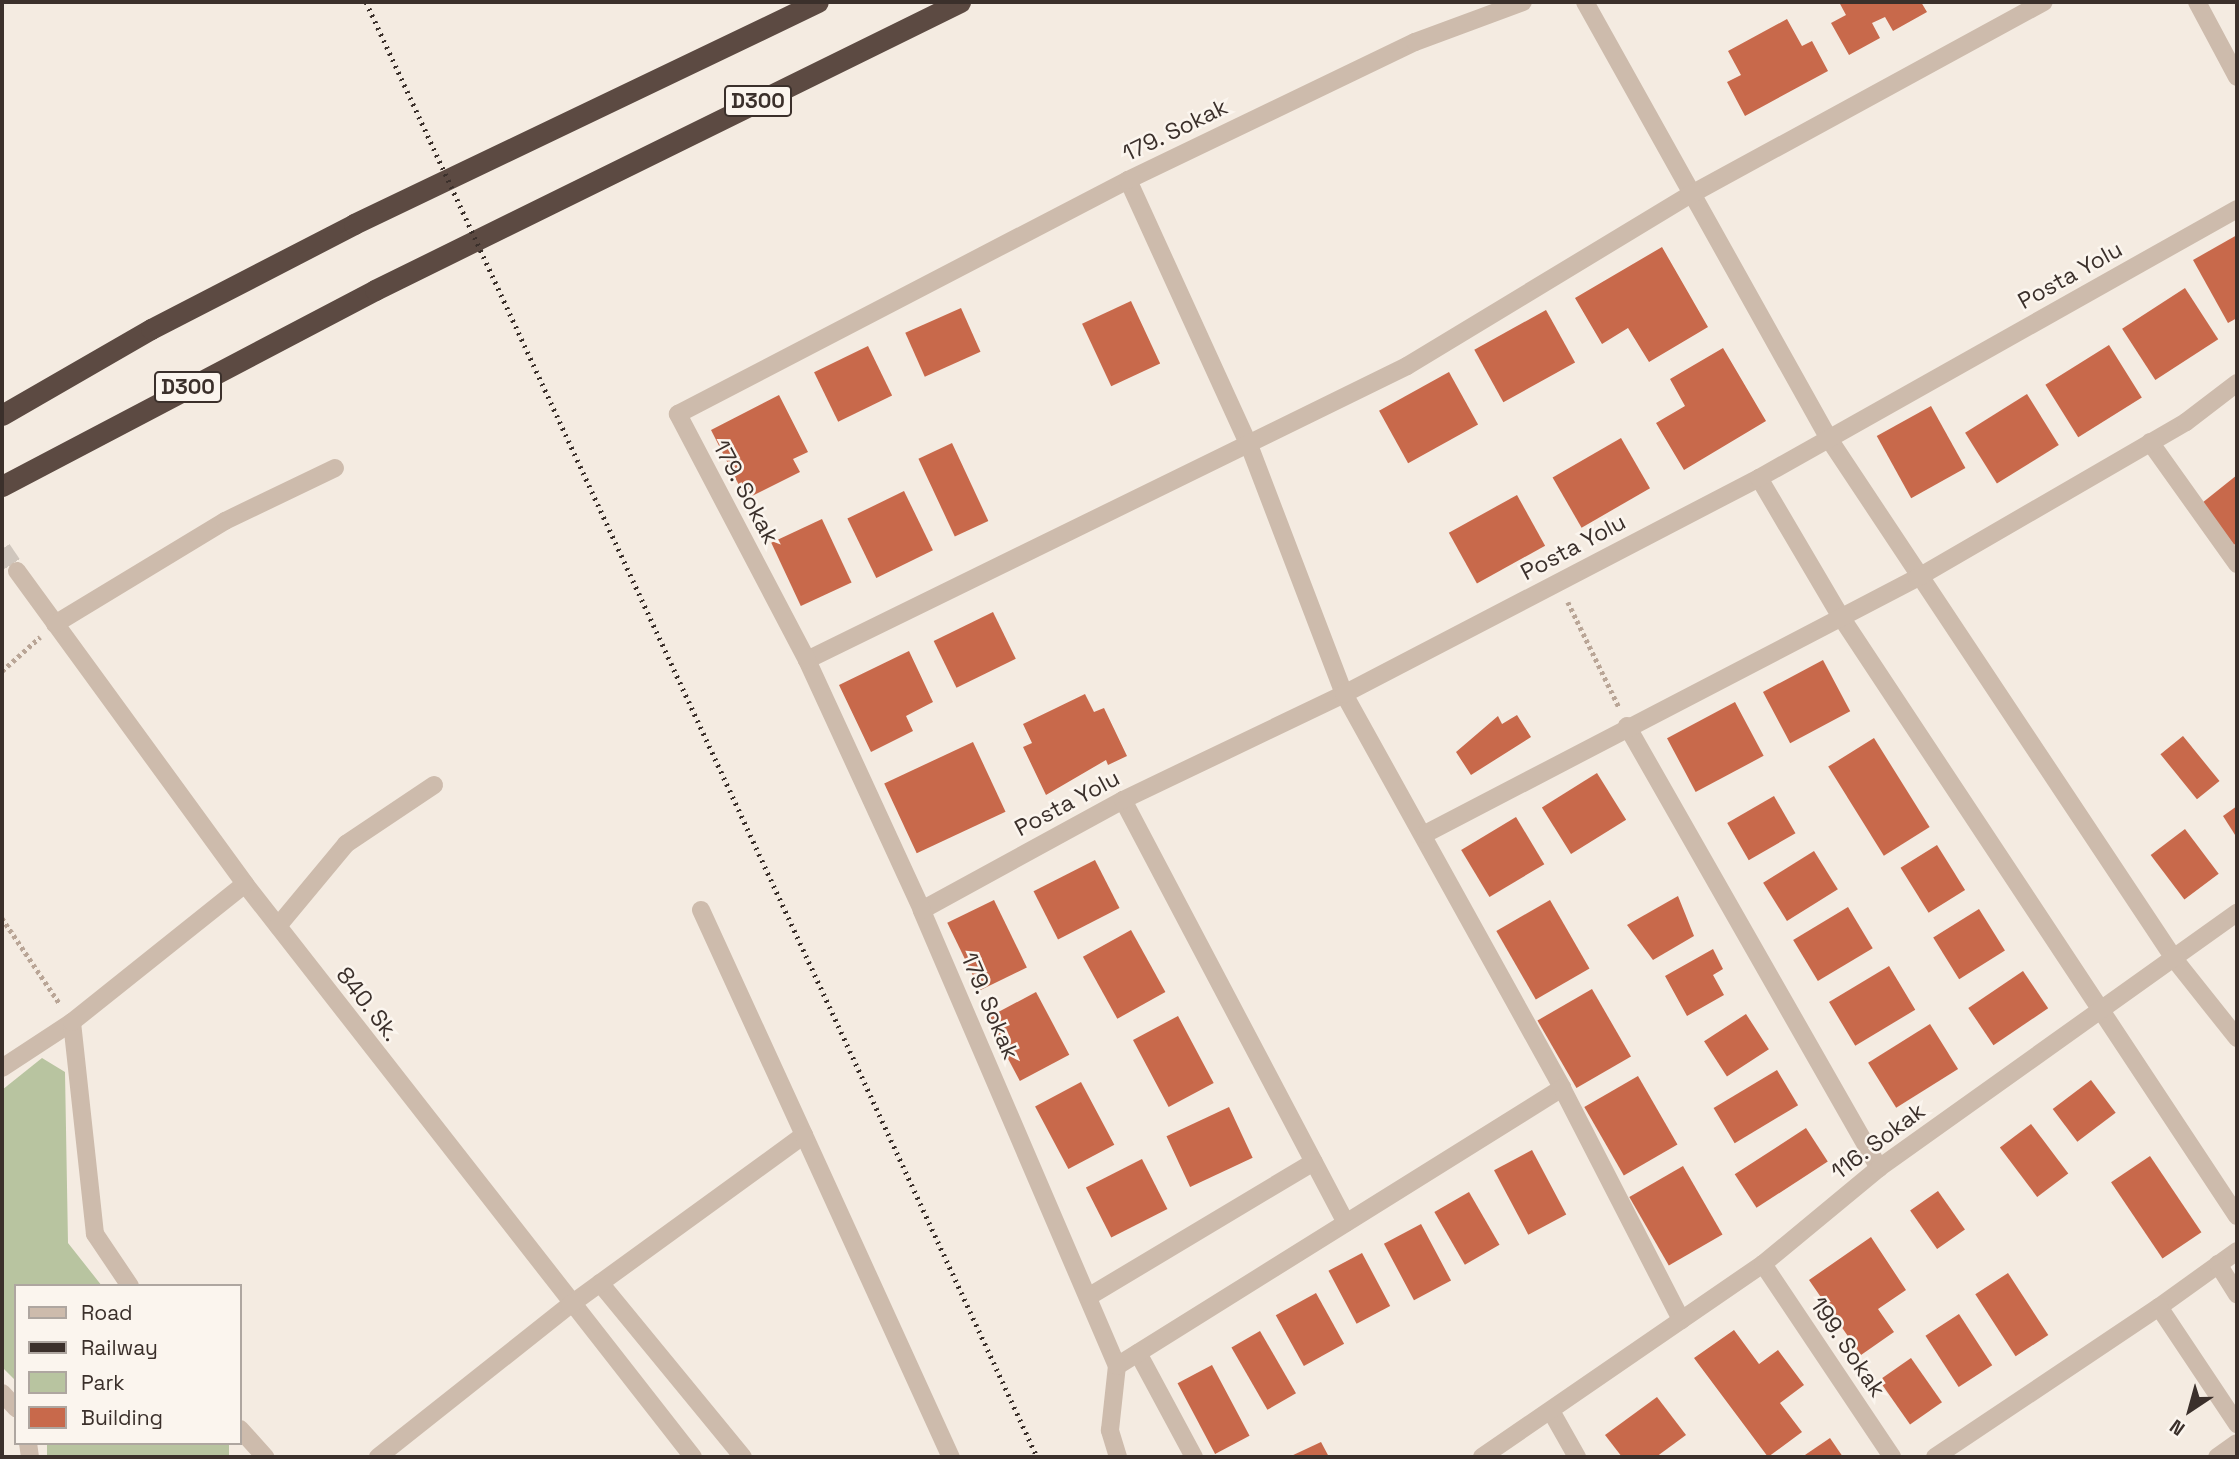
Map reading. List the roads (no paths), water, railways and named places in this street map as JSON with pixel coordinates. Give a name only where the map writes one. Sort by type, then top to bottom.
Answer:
[{"type":"highway","name":"D300","points":[[2,415],[354,224],[818,2]]},
{"type":"highway","name":"D300","points":[[2,486],[375,290],[960,2]]},
{"type":"street","name":"179. Sokak","points":[[1118,1457],[1110,1430],[1117,1366],[1088,1297],[922,910],[807,660],[678,414],[1128,180],[1415,42],[1523,2]]},
{"type":"street","points":[[1585,2],[1688,196],[1829,439],[1917,578],[2175,961],[2237,1038]]},
{"type":"street","points":[[807,660],[1407,366],[1688,196],[2044,2]]},
{"type":"street","points":[[2197,2],[2237,77]]},
{"type":"street","points":[[1128,180],[1249,445],[1344,695],[1425,834],[1562,1088],[1681,1320]]},
{"type":"street","name":"Posta Yolu","points":[[922,910],[1123,800],[1344,695],[1759,478],[2237,209]]},
{"type":"street","points":[[1425,834],[1627,726],[1917,578],[2150,442],[2237,383]]},
{"type":"street","points":[[2150,442],[2237,564]]},
{"type":"street","points":[[55,624],[225,521],[335,468]]},
{"type":"street","points":[[1759,478],[1842,617],[2099,1011],[2237,1216]]},
{"type":"street","name":"840. Sk.","points":[[16,571],[245,884],[570,1306],[693,1457]]},
{"type":"street","points":[[1627,726],[1879,1168]]},
{"type":"street","points":[[278,926],[346,844],[434,785]]},
{"type":"street","points":[[1123,800],[1346,1223]]},
{"type":"street","points":[[2,1069],[72,1022],[245,884]]},
{"type":"street","points":[[702,910],[951,1457]]},
{"type":"street","name":"116. Sokak","points":[[1482,1457],[1763,1264],[1879,1168],[2099,1011],[2175,961],[2237,913]]},
{"type":"street","points":[[72,1022],[95,1234],[129,1284]]},
{"type":"street","points":[[1117,1366],[1562,1088]]},
{"type":"street","points":[[379,1457],[600,1283],[804,1135]]},
{"type":"street","points":[[1088,1297],[1314,1162]]},
{"type":"street","points":[[1935,1457],[2160,1307],[2237,1251]]},
{"type":"street","name":"199. Sokak","points":[[1763,1264],[1892,1457]]},
{"type":"street","points":[[2218,1264],[2237,1294]]},
{"type":"street","points":[[600,1283],[743,1457]]},
{"type":"street","points":[[2160,1307],[2237,1424]]},
{"type":"street","points":[[1138,1353],[1194,1457]]},
{"type":"street","points":[[2,1393],[14,1406]]},
{"type":"street","points":[[1550,1411],[1577,1457]]},
{"type":"street","points":[[242,1431],[265,1457]]},
{"type":"street","points":[[2217,1457],[2237,1443]]},
{"type":"tunnel","points":[[2,549],[17,571]]},
{"type":"railway","points":[[366,2],[1037,1457]]}]
